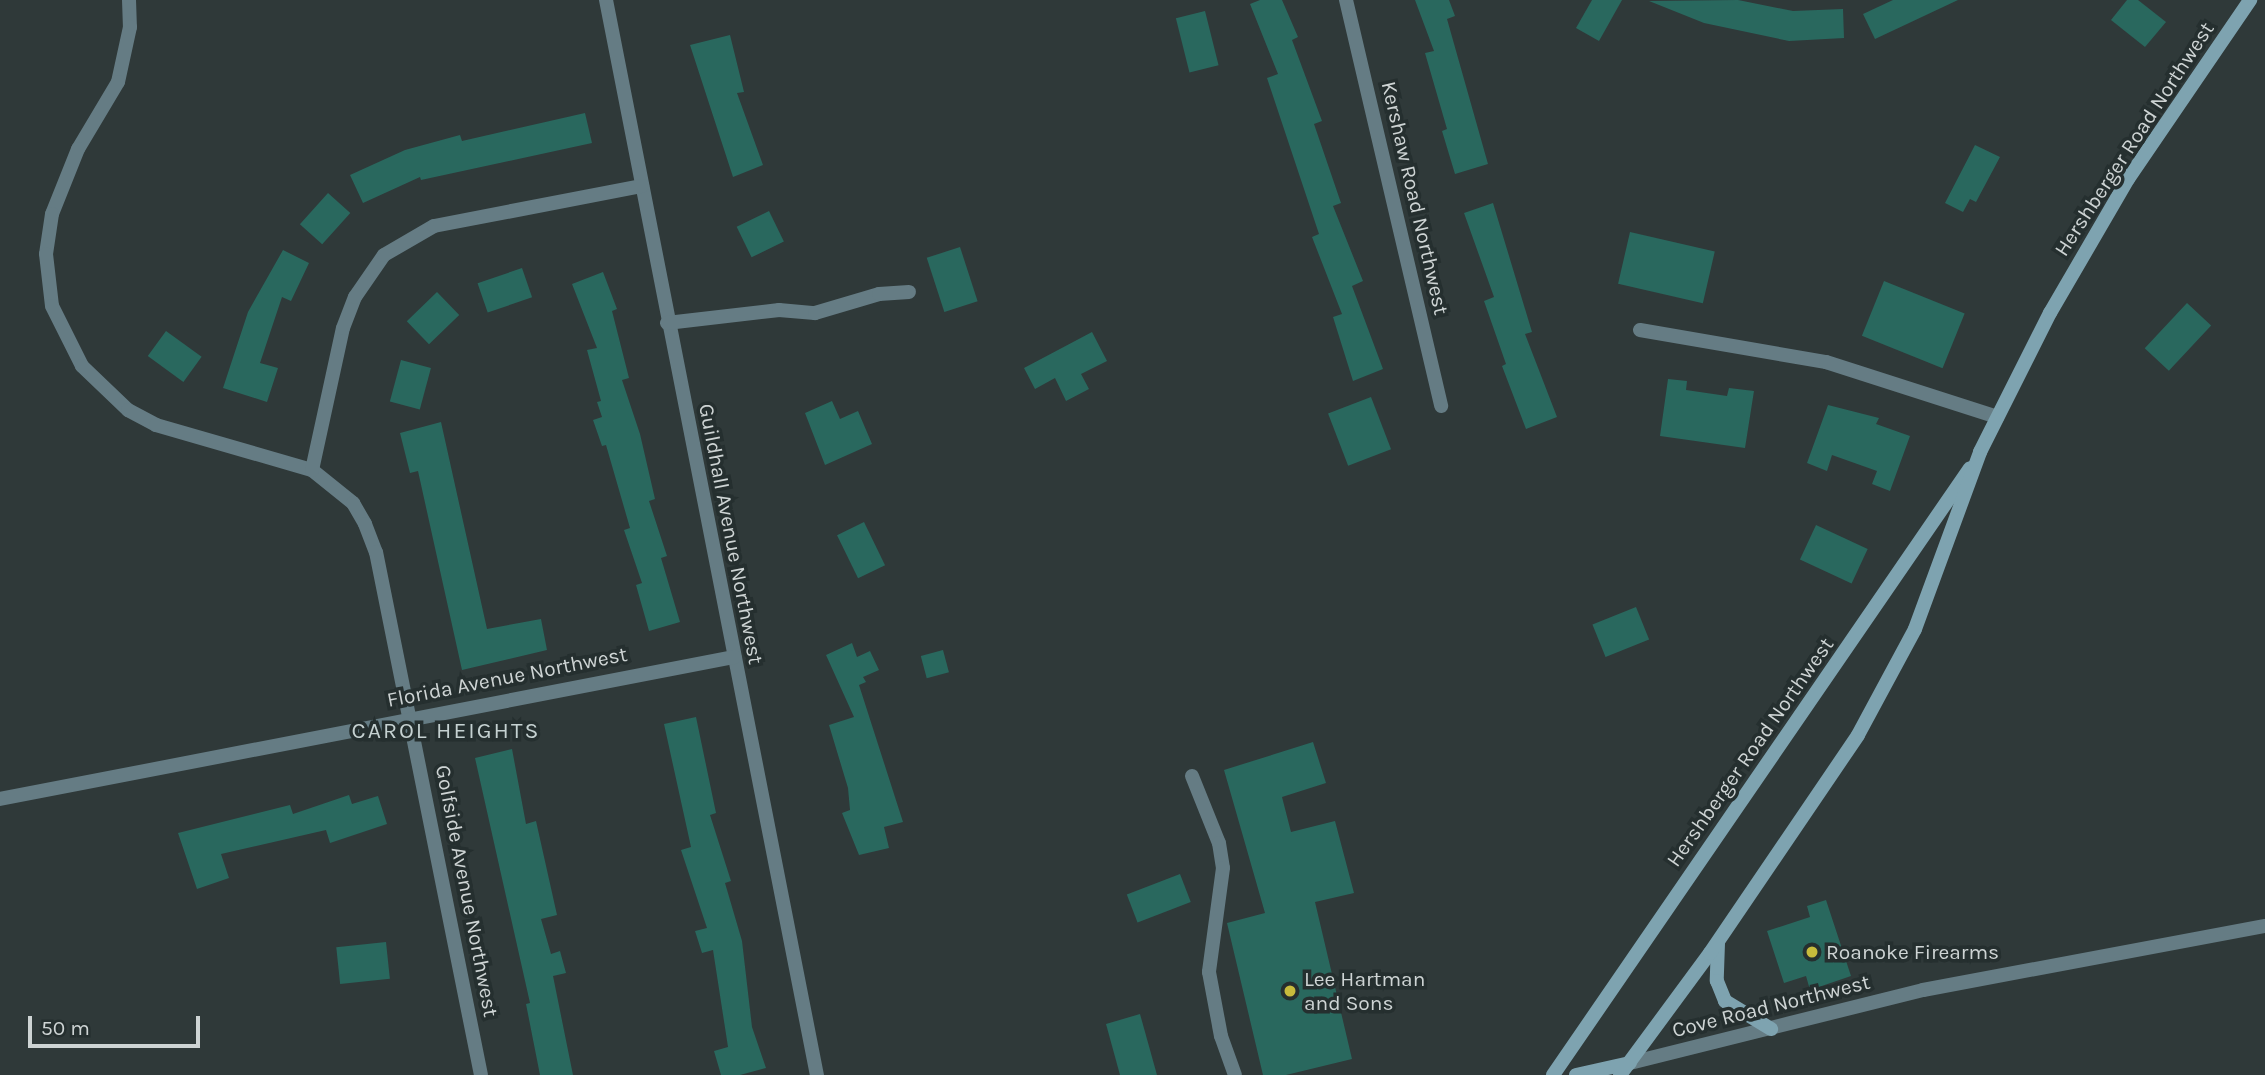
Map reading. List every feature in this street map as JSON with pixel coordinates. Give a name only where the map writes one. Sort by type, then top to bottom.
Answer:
[{"type":"main road","name":"Hershberger Road Northwest","points":[[1620,1075],[1719,941],[1798,827],[1894,673],[1980,452],[2050,313],[2128,179],[2250,0]]},
{"type":"main road","name":"Hershberger Road Northwest","points":[[1553,1075],[1980,452]]},
{"type":"main road","points":[[1719,941],[1717,981],[1725,1001],[1771,1029]]},
{"type":"main road","name":"Cove Road Northwest","points":[[1576,1075],[1630,1062]]},
{"type":"street","name":"Golfside Avenue Northwest","points":[[129,0],[130,27],[118,82],[73,159],[52,214],[47,278],[62,334],[103,390],[137,415],[209,443],[286,459],[312,470],[353,503],[369,533],[411,717],[481,1075]]},
{"type":"street","name":"Guildhall Avenue Northwest","points":[[606,0],[667,323],[817,1075]]},
{"type":"street","name":"Kershaw Road Northwest","points":[[1346,0],[1441,406]]},
{"type":"street","points":[[312,470],[343,328],[355,297],[384,255],[434,226],[642,186]]},
{"type":"street","points":[[667,323],[779,310],[815,313],[879,294],[909,292]]},
{"type":"street","points":[[1640,330],[1826,362],[1997,417]]},
{"type":"street","name":"Florida Avenue Northwest","points":[[0,799],[411,717],[734,657]]},
{"type":"street","points":[[1192,776],[1219,843],[1223,868],[1209,972],[1221,1036],[1235,1075]]},
{"type":"street","name":"Cove Road Northwest","points":[[1630,1062],[1923,990],[2265,926]]},
{"type":"building","points":[[1260,0],[1282,0],[1298,37],[1292,40],[1322,121],[1314,124],[1341,203],[1333,206],[1363,281],[1352,286],[1383,369],[1353,381],[1333,317],[1342,314],[1312,237],[1319,234],[1267,78],[1278,74],[1250,4]]},
{"type":"building","points":[[1415,0],[1449,0],[1455,16],[1447,19],[1488,164],[1455,174],[1442,131],[1447,129],[1425,53],[1434,51]]},
{"type":"building","points":[[1592,0],[1622,0],[1599,41],[1576,28]]},
{"type":"building","points":[[1738,0],[1793,11],[1843,9],[1844,38],[1789,41],[1704,23],[1649,1]]},
{"type":"building","points":[[1893,0],[1958,0],[1875,39],[1863,14]]},
{"type":"building","points":[[2127,0],[2138,0],[2166,22],[2145,47],[2111,20]]},
{"type":"building","points":[[1205,11],[1219,65],[1189,73],[1176,18]]},
{"type":"building","points":[[730,35],[744,92],[737,93],[763,165],[733,177],[690,45]]},
{"type":"building","points":[[585,113],[592,143],[421,180],[420,177],[363,203],[350,175],[405,150],[460,135],[462,141]]},
{"type":"building","points":[[1975,145],[2000,157],[1976,202],[1970,199],[1963,212],[1945,203]]},
{"type":"building","points":[[328,193],[350,213],[322,244],[300,224]]},
{"type":"building","points":[[1493,203],[1532,332],[1525,334],[1557,417],[1526,429],[1502,366],[1506,364],[1484,301],[1494,297],[1464,213]]},
{"type":"building","points":[[769,211],[784,242],[752,257],[737,227]]},
{"type":"building","points":[[1630,232],[1715,252],[1703,303],[1618,284]]},
{"type":"building","points":[[960,247],[978,301],[944,312],[927,258]]},
{"type":"building","points":[[283,250],[309,263],[291,301],[282,297],[260,363],[278,368],[267,402],[223,388],[248,312]]},
{"type":"building","points":[[522,268],[532,297],[488,313],[478,283]]},
{"type":"building","points":[[603,272],[617,309],[612,311],[629,378],[622,380],[640,434],[655,499],[649,501],[667,556],[661,558],[680,622],[649,631],[636,585],[642,583],[624,530],[630,528],[606,445],[602,446],[593,420],[602,417],[597,402],[601,401],[587,350],[597,348],[572,284]]},
{"type":"building","points":[[1884,281],[1965,314],[1943,368],[1862,336]]},
{"type":"building","points":[[437,292],[459,315],[429,344],[407,321]]},
{"type":"building","points":[[2187,303],[2211,326],[2169,371],[2145,348]]},
{"type":"building","points":[[166,331],[202,357],[183,382],[148,356]]},
{"type":"building","points":[[1092,332],[1107,361],[1081,374],[1089,389],[1066,401],[1055,378],[1035,389],[1024,368]]},
{"type":"building","points":[[401,360],[431,368],[420,410],[390,402]]},
{"type":"building","points":[[1668,379],[1687,381],[1686,390],[1727,396],[1729,388],[1754,391],[1745,448],[1660,436]]},
{"type":"building","points":[[1371,397],[1391,449],[1348,466],[1328,413]]},
{"type":"building","points":[[832,401],[840,419],[858,411],[872,444],[825,465],[805,413]]},
{"type":"building","points":[[1828,405],[1879,418],[1876,424],[1910,436],[1890,491],[1872,484],[1877,471],[1832,455],[1827,471],[1807,463]]},
{"type":"building","points":[[441,422],[487,629],[541,619],[547,650],[462,670],[418,471],[410,473],[400,433]]},
{"type":"building","points":[[864,522],[885,565],[858,578],[837,535]]},
{"type":"building","points":[[1816,525],[1868,549],[1852,584],[1800,559]]},
{"type":"building","points":[[1636,607],[1649,639],[1606,657],[1592,625]]},
{"type":"building","points":[[852,643],[857,657],[870,651],[879,670],[863,677],[866,682],[859,685],[903,822],[884,827],[889,848],[859,855],[842,813],[850,810],[848,788],[829,725],[854,717],[826,655]]},
{"type":"building","points":[[943,650],[949,672],[927,678],[921,656]]},
{"type":"building","points":[[696,717],[716,813],[710,815],[731,881],[725,883],[742,941],[752,1027],[766,1068],[740,1075],[721,1075],[714,1051],[728,1047],[713,950],[702,953],[695,931],[707,928],[681,850],[691,847],[664,724]]},
{"type":"building","points":[[1313,742],[1326,783],[1282,797],[1291,832],[1335,821],[1354,893],[1315,902],[1352,1059],[1286,1075],[1263,1075],[1227,923],[1265,913],[1224,770]]},
{"type":"building","points":[[512,749],[526,824],[536,821],[557,915],[541,919],[551,954],[560,951],[566,973],[553,976],[573,1075],[540,1075],[526,1004],[530,1003],[475,758]]},
{"type":"building","points":[[349,795],[352,804],[378,796],[387,824],[330,843],[326,830],[221,854],[229,878],[197,889],[178,833],[290,805],[293,814]]},
{"type":"building","points":[[1180,874],[1191,902],[1138,922],[1127,894]]},
{"type":"building","points":[[1826,900],[1851,976],[1810,990],[1806,976],[1784,983],[1767,931],[1810,917],[1807,906]]},
{"type":"building","points":[[386,942],[390,979],[340,984],[336,947]]},
{"type":"building","points":[[1140,1014],[1157,1075],[1120,1075],[1106,1024]]},
{"type":"place","name":"Roanoke Firearms","points":[[1812,952]]},
{"type":"place","name":"Lee Hartman and Sons","points":[[1290,991]]},
{"type":"district","name":"CAROL HEIGHTS","points":[[446,731]]}]
